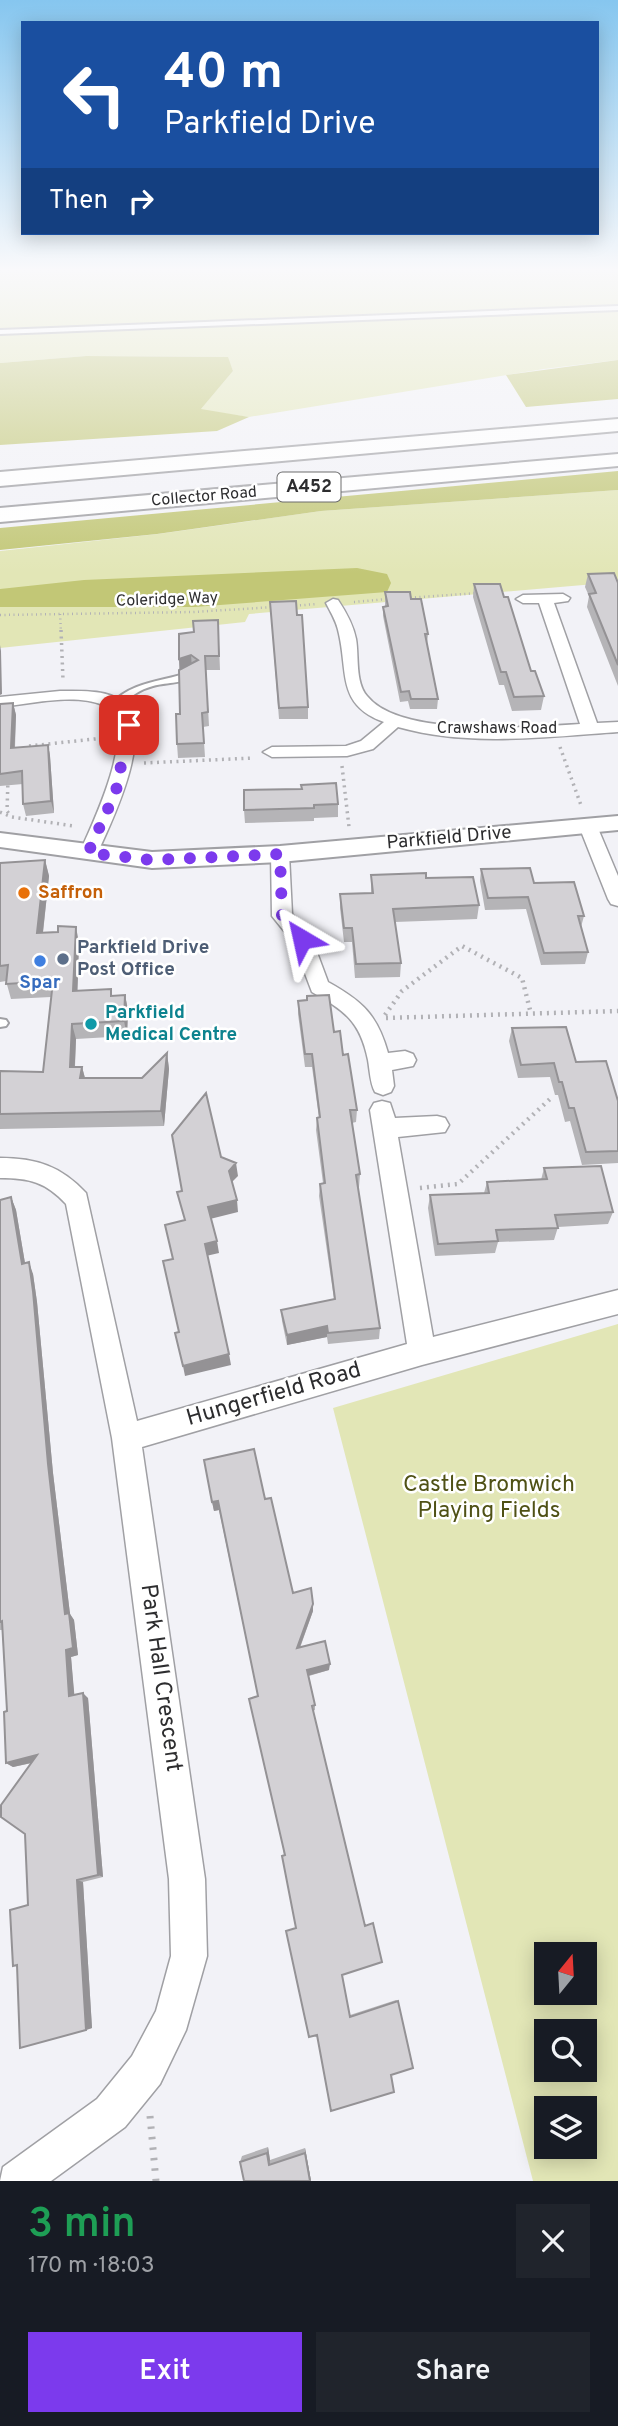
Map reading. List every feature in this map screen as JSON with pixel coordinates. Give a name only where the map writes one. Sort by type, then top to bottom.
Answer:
[{"type":"highway","points":[[0,461],[618,411]]},
{"type":"highway","points":[[0,479],[618,425]]},
{"type":"highway","name":"Collector Road","points":[[0,501],[618,449]]},
{"type":"highway","name":"Collector Road","points":[[0,515],[618,460]]},
{"type":"street","points":[[523,598],[563,598]]},
{"type":"street","points":[[545,598],[590,728]]},
{"type":"street","name":"Crawshaws Road","points":[[334,603],[346,628],[352,684],[362,703],[393,723],[419,729],[466,731],[618,727]]},
{"type":"street","points":[[0,702],[33,692],[64,698],[103,699],[125,712],[129,725],[116,791],[88,853]]},
{"type":"street","points":[[272,753],[340,751],[367,745],[393,723]]},
{"type":"street","name":"Parkfield Drive","points":[[3,833],[88,853],[152,860],[280,854],[618,823]]},
{"type":"street","points":[[588,826],[618,899]]},
{"type":"street","points":[[280,854],[282,916],[302,939],[319,987],[348,1003],[364,1019],[380,1062],[383,1108],[422,1353]]},
{"type":"street","points":[[380,1062],[405,1060]]},
{"type":"street","points":[[383,1108],[437,1125]]},
{"type":"street","name":"Park Hall Crescent","points":[[0,1168],[28,1168],[59,1179],[77,1200],[126,1438],[187,1879],[189,1956],[173,2017],[146,2070],[111,2113],[17,2181]]},
{"type":"street","name":"Hungerfield Road","points":[[126,1438],[422,1353],[618,1302]]},
{"type":"lane","points":[[115,704],[128,693],[150,684],[182,679],[193,674]]},
{"type":"path","points":[[401,598],[481,593]]},
{"type":"path","name":"Coleridge Way","points":[[0,615],[192,612],[387,599]]},
{"type":"path","points":[[60,614],[64,698]]},
{"type":"path","points":[[554,729],[588,826]]},
{"type":"path","points":[[27,747],[127,736]]},
{"type":"path","points":[[340,751],[350,834]]},
{"type":"path","points":[[121,764],[272,753]]},
{"type":"path","points":[[3,833],[12,817],[8,811],[8,771]]},
{"type":"path","points":[[531,1014],[522,978],[462,946],[402,991],[383,1018],[531,1014],[618,1011]]},
{"type":"path","points":[[395,1190],[458,1184],[550,1099]]},
{"type":"path","points":[[146,2070],[156,2181]]},
{"type":"green space","points":[[0,370],[233,370],[201,409],[249,417],[217,431],[0,445]]},
{"type":"green space","points":[[539,370],[249,417],[200,410],[233,371]]},
{"type":"green space","points":[[545,370],[618,370],[618,399],[526,407],[506,375]]},
{"type":"green space","points":[[618,471],[618,490],[321,511],[157,534],[0,550],[0,528]]},
{"type":"green space","points":[[618,490],[618,582],[249,614],[245,622],[0,648],[0,551],[158,534],[321,511]]},
{"type":"green space","points":[[357,568],[387,574],[391,583],[387,592],[194,607],[0,607],[0,589],[84,580]]},
{"type":"green space","name":"Castle Bromwich Playing Fields","points":[[618,1324],[618,2181],[533,2181],[333,1408]]},
{"type":"building","points":[[614,573],[618,583],[618,665],[589,594],[596,593],[588,574]]},
{"type":"building","points":[[474,584],[500,584],[504,597],[508,597],[531,671],[535,671],[544,696],[514,697],[506,672],[501,672]]},
{"type":"building","points":[[385,592],[410,592],[411,599],[421,599],[438,699],[411,699],[409,691],[401,692],[383,607],[388,606]]},
{"type":"building","points":[[296,601],[297,615],[302,615],[308,707],[279,708],[270,602]]},
{"type":"building","points":[[218,620],[219,656],[205,656],[208,712],[202,713],[204,743],[177,744],[176,714],[180,714],[179,670],[198,660],[191,655],[179,659],[179,634],[194,632],[193,621]]},
{"type":"building","points":[[13,703],[11,748],[48,745],[51,801],[23,804],[22,771],[0,774],[0,704]]},
{"type":"building","points":[[336,783],[338,804],[314,805],[314,808],[244,810],[244,790],[302,789],[301,785]]},
{"type":"building","points":[[45,860],[37,933],[58,932],[58,926],[76,927],[73,991],[111,989],[111,996],[125,995],[124,1021],[72,1024],[70,1067],[82,1067],[80,1078],[142,1078],[167,1053],[161,1111],[0,1114],[0,1071],[43,1072],[53,981],[6,984],[8,965],[0,966],[0,863]]},
{"type":"building","points":[[530,868],[534,883],[574,882],[584,916],[578,916],[588,952],[544,953],[528,897],[488,898],[481,869]]},
{"type":"building","points":[[426,873],[426,878],[473,877],[479,905],[393,909],[401,963],[356,964],[352,928],[344,928],[340,894],[373,893],[371,875]]},
{"type":"building","points":[[329,995],[334,1032],[340,1031],[343,1055],[348,1054],[357,1110],[350,1110],[360,1174],[356,1175],[380,1328],[328,1333],[327,1326],[287,1335],[281,1310],[335,1299],[320,1184],[325,1183],[317,1118],[320,1117],[312,1054],[305,1054],[298,1001],[307,1000],[307,996]]},
{"type":"building","points":[[566,1027],[576,1062],[606,1061],[618,1101],[618,1151],[586,1152],[574,1108],[569,1108],[554,1063],[521,1065],[512,1028]]},
{"type":"building","points":[[206,1093],[221,1157],[236,1163],[229,1171],[237,1200],[208,1207],[217,1241],[205,1244],[229,1354],[183,1366],[175,1333],[179,1332],[163,1261],[173,1259],[165,1225],[185,1220],[177,1192],[182,1191],[172,1135]]},
{"type":"building","points":[[601,1166],[613,1212],[555,1215],[558,1228],[496,1230],[498,1241],[438,1244],[430,1195],[489,1193],[487,1182],[547,1179],[544,1168]]},
{"type":"building","points":[[11,1197],[22,1264],[29,1262],[33,1291],[48,1464],[65,1614],[69,1613],[73,1648],[66,1650],[69,1696],[83,1693],[98,1875],[77,1880],[86,2030],[20,2048],[17,1965],[13,1966],[10,1910],[28,1905],[25,1834],[1,1817],[1,1805],[37,1755],[6,1763],[4,1712],[7,1711],[2,1621],[0,1622],[0,1200]]},
{"type":"building","points":[[254,1449],[265,1499],[271,1498],[293,1593],[311,1588],[313,1604],[297,1648],[325,1641],[330,1664],[307,1670],[315,1705],[312,1706],[365,1926],[373,1923],[382,1962],[342,1975],[350,2017],[398,2001],[413,2068],[391,2075],[394,2092],[331,2111],[317,2035],[309,2037],[286,1931],[296,1928],[282,1856],[285,1855],[249,1699],[258,1696],[218,1501],[212,1502],[204,1460]]},
{"type":"building","points":[[267,2153],[269,2165],[305,2153],[310,2181],[244,2181],[240,2162]]},
{"type":"place","name":"Saffron","points":[[24,893]]},
{"type":"place","name":"Parkfield Drive Post Office","points":[[63,959]]},
{"type":"place","name":"Spar","points":[[40,961]]},
{"type":"place","name":"Parkfield Medical Centre","points":[[91,1024]]},
{"type":"route","points":[[129,725],[116,791],[88,853],[152,860],[280,854],[282,916],[302,939]]}]
